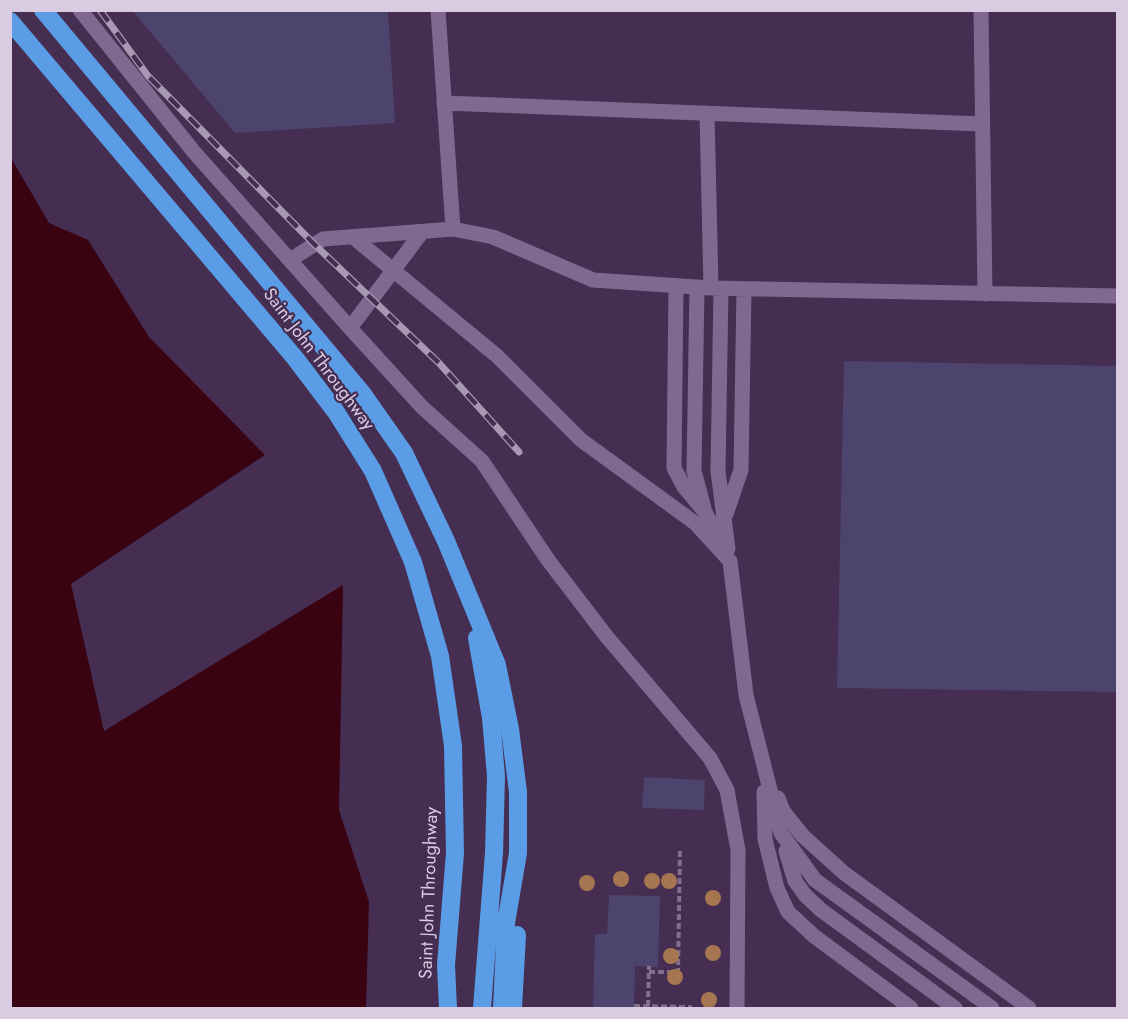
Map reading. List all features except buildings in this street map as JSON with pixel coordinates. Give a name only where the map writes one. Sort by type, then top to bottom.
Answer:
[{"type":"highway","name":"Saint John Throughway","points":[[43,10],[318,337],[362,393],[404,453],[463,578],[497,665],[508,718],[518,792],[518,854],[506,923],[502,1008]]},
{"type":"highway","name":"Saint John Throughway","points":[[10,21],[295,358],[336,412],[373,471],[413,562],[440,656],[453,746],[455,853],[446,964],[448,1008]]},
{"type":"highway","name":"Saint John Throughway","points":[[463,578],[491,718],[496,776],[494,853],[482,1008]]},
{"type":"highway","points":[[513,1008],[518,854]]},
{"type":"street","points":[[80,10],[194,152],[350,328],[422,407],[482,461],[548,560],[607,636],[710,758],[727,790],[738,850],[737,1008]]},
{"type":"street","points":[[438,10],[453,230]]},
{"type":"street","points":[[981,10],[986,294]]},
{"type":"street","points":[[444,103],[982,124]]},
{"type":"street","points":[[707,113],[710,288],[718,471],[746,695],[781,833],[795,881],[805,895],[821,910],[955,1008]]},
{"type":"street","points":[[290,260],[324,239],[453,230],[493,237],[593,280],[710,288],[1118,296]]},
{"type":"street","points":[[350,328],[422,232]]},
{"type":"street","points":[[353,237],[497,356],[581,441],[695,523],[730,561]]},
{"type":"street","points":[[676,286],[674,468],[684,487],[705,512]]},
{"type":"street","points":[[710,288],[694,471],[705,512],[730,561]]},
{"type":"street","points":[[725,520],[741,470],[744,289]]},
{"type":"street","points":[[763,765],[765,839],[777,888],[788,912],[814,936],[911,1008]]},
{"type":"street","points":[[763,765],[783,811],[802,836],[844,873],[1029,1008]]},
{"type":"street","points":[[781,833],[815,880],[992,1008]]},
{"type":"path","points":[[648,1006],[649,969],[678,972],[680,849]]},
{"type":"path","points":[[636,1007],[692,1007]]},
{"type":"shaded area","points":[[11,158],[49,223],[88,240],[149,337],[265,455],[71,584],[104,731],[343,585],[339,810],[369,902],[366,1008],[11,1008]]},
{"type":"railway","points":[[100,10],[148,76],[314,244],[439,363],[519,452]]}]
